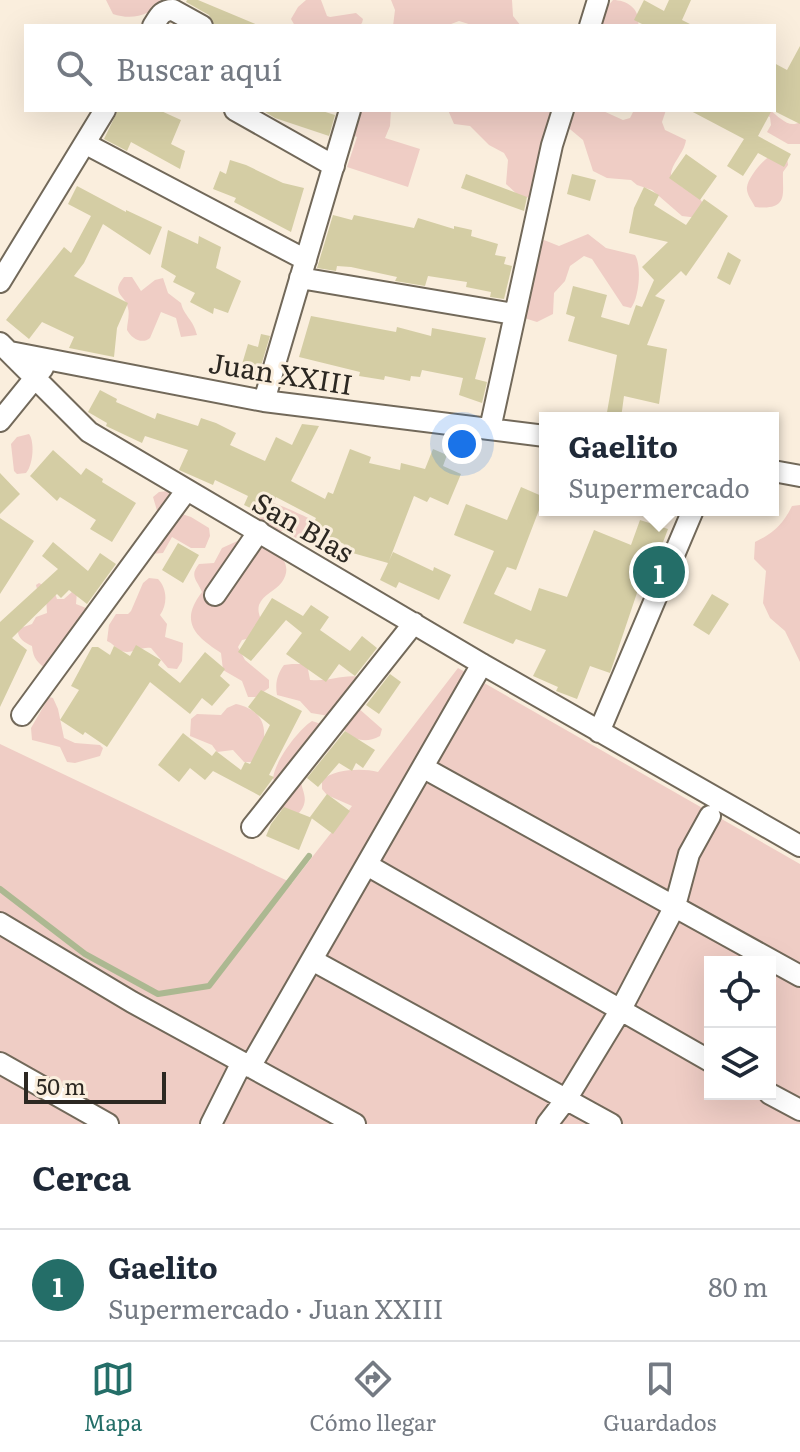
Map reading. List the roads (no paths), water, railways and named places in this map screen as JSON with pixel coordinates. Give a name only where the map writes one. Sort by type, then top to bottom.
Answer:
[{"type":"street","points":[[591,24],[598,0]]},
{"type":"street","points":[[154,24],[161,13],[173,10],[198,24]]},
{"type":"street","points":[[0,282],[104,112]]},
{"type":"street","points":[[239,112],[334,166]]},
{"type":"street","points":[[264,401],[349,112]]},
{"type":"street","points":[[490,429],[552,145],[562,112]]},
{"type":"street","points":[[86,144],[303,269],[514,314]]},
{"type":"street","name":"Juan XXIII","points":[[5,348],[264,401],[539,435]]},
{"type":"street","name":"San Blas","points":[[5,348],[89,432],[482,664],[800,846]]},
{"type":"street","points":[[0,421],[50,359]]},
{"type":"street","points":[[779,472],[800,476]]},
{"type":"street","points":[[22,715],[186,491]]},
{"type":"street","points":[[599,732],[690,516]]},
{"type":"street","points":[[215,595],[259,531]]},
{"type":"street","points":[[252,827],[414,623]]},
{"type":"street","points":[[211,1124],[312,960],[482,664]]},
{"type":"street","points":[[424,768],[800,976]]},
{"type":"street","points":[[547,1124],[567,1098],[620,1011],[675,906],[689,854],[710,816]]},
{"type":"street","points":[[367,865],[704,1058]]},
{"type":"street","points":[[0,923],[132,1002],[355,1124]]},
{"type":"street","points":[[312,960],[611,1124]]},
{"type":"street","points":[[0,1063],[108,1124]]},
{"type":"street","points":[[776,1097],[800,1110]]},
{"type":"waterway","points":[[0,889],[85,954],[158,994],[209,986],[309,856]]},
{"type":"place","name":"Gaelito","points":[[659,572]]}]
